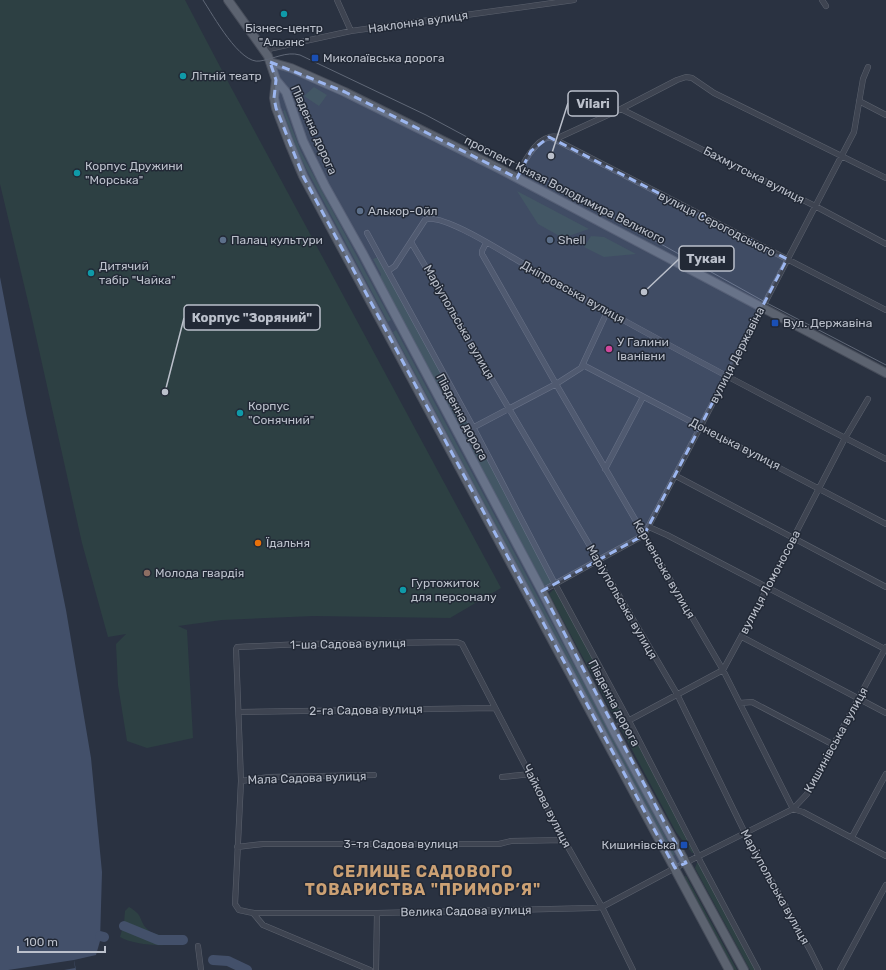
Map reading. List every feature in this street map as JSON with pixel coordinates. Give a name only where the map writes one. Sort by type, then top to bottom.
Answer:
[{"type":"main road","points":[[228,0],[264,50],[276,80]]},
{"type":"main road","name":"проспект Князя Володимира Великого","points":[[270,62],[291,68],[345,92],[517,178],[886,373]]},
{"type":"main road","name":"Південна дорога","points":[[276,80],[286,92],[304,141],[322,180],[542,591],[613,729],[744,970]]},
{"type":"main road","name":"Південна дорога","points":[[276,80],[274,98],[276,108],[303,176],[729,970]]},
{"type":"main road","points":[[384,328],[398,321]]},
{"type":"street","points":[[337,0],[351,31]]},
{"type":"street","name":"Наклонна вулиця","points":[[264,50],[351,31],[546,2],[574,0]]},
{"type":"street","points":[[822,0],[826,6]]},
{"type":"street","name":"вулиця Державіна","points":[[542,591],[644,535],[649,527],[854,132],[863,79],[868,67]]},
{"type":"street","points":[[517,178],[531,151],[549,137],[560,136],[621,109],[677,80],[689,77],[714,93],[886,178]]},
{"type":"street","points":[[859,101],[886,115]]},
{"type":"street","name":"Бахмутська вулиця","points":[[621,109],[815,206],[886,244]]},
{"type":"street","name":"вулиця Сєрогодського","points":[[549,137],[886,310]]},
{"type":"street","name":"Дніпровська вулиця","points":[[411,242],[422,222],[430,218],[436,218],[454,225],[607,312],[886,459]]},
{"type":"street","points":[[367,233],[473,427],[629,721],[758,970]]},
{"type":"street","points":[[388,271],[395,266],[411,242]]},
{"type":"street","name":"Маріупольська вулиця","points":[[411,242],[677,694],[745,833],[820,970]]},
{"type":"street","name":"Керченська вулиця","points":[[486,243],[482,254],[605,469],[723,670],[793,809]]},
{"type":"street","points":[[459,435],[556,384],[581,368],[607,312]]},
{"type":"street","name":"Донецька вулиця","points":[[583,365],[886,524]]},
{"type":"street","points":[[605,469],[643,397]]},
{"type":"street","name":"вулиця Ломоносова","points":[[723,670],[742,637],[845,438],[868,399]]},
{"type":"street","points":[[676,476],[886,587]]},
{"type":"street","points":[[649,527],[886,648]]},
{"type":"street","points":[[742,637],[886,713]]},
{"type":"street","name":"1-ша Садова вулиця","points":[[239,712],[237,647],[302,644],[460,642]]},
{"type":"street","name":"Чайкова вулиця","points":[[460,642],[494,708],[531,774],[564,840],[602,907],[633,970]]},
{"type":"street","name":"Кишинівська вулиця","points":[[686,863],[793,809],[807,794],[886,648]]},
{"type":"street","points":[[613,729],[723,670]]},
{"type":"street","points":[[740,703],[752,702],[834,745]]},
{"type":"street","name":"2-га Садова вулиця","points":[[239,712],[494,708]]},
{"type":"street","points":[[237,847],[241,780],[239,712]]},
{"type":"street","points":[[502,777],[531,774]]},
{"type":"street","points":[[852,837],[886,774]]},
{"type":"street","name":"Мала Садова вулиця","points":[[241,780],[269,777],[374,775]]},
{"type":"street","points":[[793,809],[801,811],[886,856]]},
{"type":"street","name":"3-тя Садова вулиця","points":[[237,847],[263,844],[500,844],[511,841],[564,840]]},
{"type":"street","name":"Велика Садова вулиця","points":[[237,847],[236,908],[241,911],[253,913],[377,913],[602,907],[686,863]]},
{"type":"street","points":[[840,970],[886,886]]},
{"type":"street","points":[[253,913],[263,925],[370,970]]},
{"type":"street","points":[[376,970],[377,913]]},
{"type":"street","points":[[198,946],[201,970]]},
{"type":"highlighted area","points":[[270,62],[345,92],[517,178],[531,151],[549,137],[787,259],[644,535],[542,591],[686,863],[675,868],[303,176],[276,108],[274,98],[276,80]]},
{"type":"shaded area","points":[[0,0],[185,0],[501,588],[450,618],[314,616],[222,620],[178,626],[187,630],[193,738],[147,748],[127,741],[118,685],[116,644],[126,634],[108,637],[82,543],[31,314],[0,184]]},
{"type":"shaded area","points":[[314,87],[327,95],[319,106],[304,96]]},
{"type":"shaded area","points":[[285,110],[301,152],[391,320],[388,322],[298,153],[283,111]]},
{"type":"shaded area","points":[[517,191],[589,229],[563,238],[538,224]]},
{"type":"shaded area","points":[[591,236],[604,237],[636,254],[604,257],[584,247]]},
{"type":"shaded area","points":[[378,257],[469,424],[467,428],[461,428],[380,278],[381,274],[373,259]]},
{"type":"shaded area","points":[[396,330],[675,855],[672,856],[393,332]]},
{"type":"shaded area","points":[[469,432],[473,432],[552,582],[548,585],[544,585],[466,438]]},
{"type":"shaded area","points":[[553,590],[556,590],[695,852],[692,853],[676,832],[549,594]]},
{"type":"shaded area","points":[[697,863],[699,863],[756,970],[750,970],[695,868]]},
{"type":"shaded area","points":[[686,876],[737,970],[733,970],[683,877]]},
{"type":"shaded area","points":[[129,907],[139,915],[149,931],[158,935],[183,935],[185,937],[183,942],[169,945],[151,945],[133,942],[120,937],[124,923],[125,911]]},
{"type":"water","points":[[0,277],[66,610],[91,758],[102,872],[100,941],[96,955],[74,960],[76,970],[0,970]]},
{"type":"pier","points":[[74,960],[75,968],[64,970],[8,970]]},
{"type":"waterway","points":[[124,926],[158,940],[183,940]]},
{"type":"waterway","points":[[100,936],[104,937]]},
{"type":"waterway","points":[[213,960],[228,961],[247,970]]},
{"type":"tram line","points":[[203,0],[228,38],[244,55],[252,60],[260,61],[290,54],[300,55],[426,115],[521,166],[765,302],[886,365]]},
{"type":"place","name":"Бізнес-центр \"Альянс\"","points":[[284,14]]},
{"type":"place","name":"Миколаївська дорога","points":[[315,58]]},
{"type":"place","name":"Літній театр","points":[[183,76]]},
{"type":"place","name":"Vilari","points":[[551,156]]},
{"type":"place","name":"Корпус Дружини \"Морська\"","points":[[77,173]]},
{"type":"place","name":"Алькор-Ойл","points":[[360,211]]},
{"type":"place","name":"Палац культури","points":[[223,240]]},
{"type":"place","name":"Shell","points":[[550,240]]},
{"type":"place","name":"Дитячий табір \"Чайка\"","points":[[91,273]]},
{"type":"place","name":"Тукан","points":[[644,292]]},
{"type":"place","name":"Вул. Державіна","points":[[775,323]]},
{"type":"place","name":"У Галини Іванівни","points":[[609,349]]},
{"type":"place","name":"Корпус \"Зоряний\"","points":[[165,392]]},
{"type":"place","name":"Корпус \"Сонячний\"","points":[[240,413]]},
{"type":"place","name":"Їдальня","points":[[258,543]]},
{"type":"place","name":"Молода гвардія","points":[[147,573]]},
{"type":"place","name":"Гуртожиток для персоналу","points":[[403,590]]},
{"type":"place","name":"Кишинівська","points":[[684,845]]},
{"type":"district","name":"СЕЛИЩЕ САДОВОГО ТОВАРИСТВА \"ПРИМОР’Я\"","points":[[423,880]]}]
